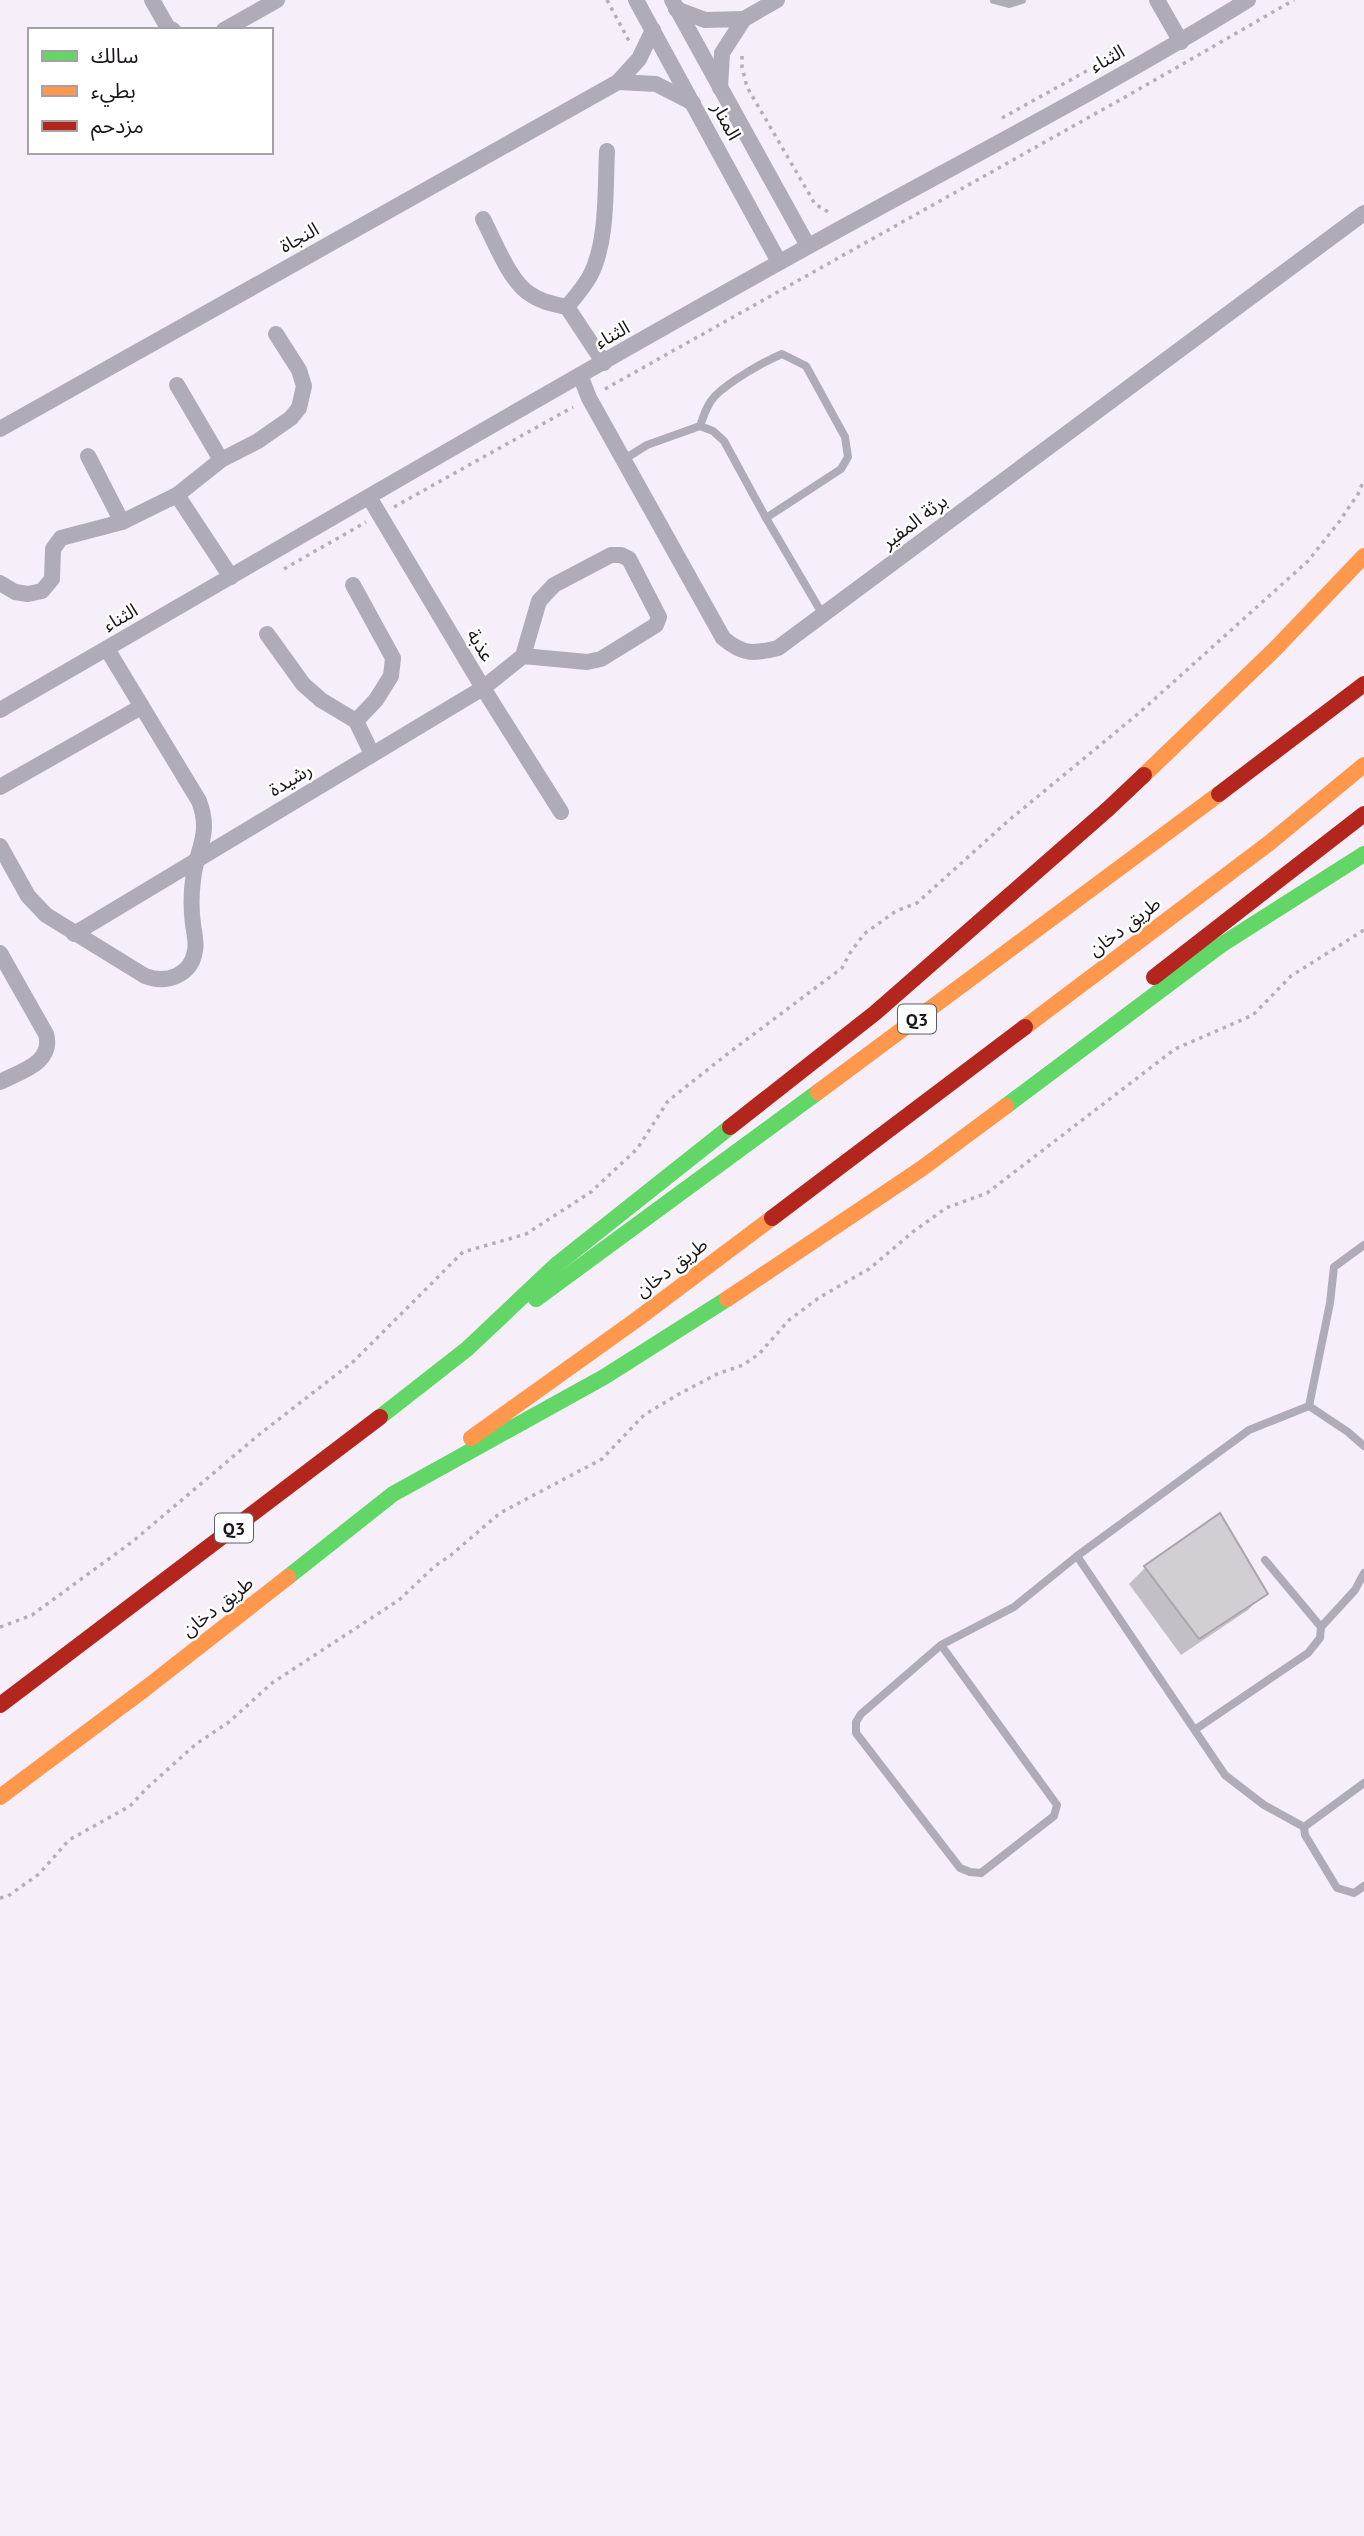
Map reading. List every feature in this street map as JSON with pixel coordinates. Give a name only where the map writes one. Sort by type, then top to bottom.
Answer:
[{"type":"main road","points":[[467,1349],[556,1265],[875,1013],[1108,809],[1275,649],[1364,556]]},
{"type":"main road","name":"Q3","points":[[0,1705],[467,1349],[1120,870],[1364,684]]},
{"type":"main road","name":"طريق دخان","points":[[0,1797],[146,1688],[393,1494],[636,1320],[1268,844],[1364,765]]},
{"type":"main road","points":[[1041,1079],[1086,1030],[1364,814]]},
{"type":"main road","points":[[393,1494],[604,1377],[741,1290],[921,1169],[1221,945],[1364,854]]},
{"type":"street","points":[[152,0],[168,28]]},
{"type":"street","points":[[228,28],[277,0]]},
{"type":"street","name":"المنار","points":[[636,0],[779,262]]},
{"type":"street","points":[[720,88],[722,53],[744,19],[777,0]]},
{"type":"street","points":[[1157,0],[1181,41]]},
{"type":"street","name":"الثناء","points":[[0,710],[580,375],[779,262],[1181,41],[1248,0]]},
{"type":"street","points":[[674,4],[705,20],[744,19]]},
{"type":"street","name":"المنار","points":[[674,4],[808,246]]},
{"type":"street","name":"النجاة","points":[[0,429],[618,82],[639,59],[653,30]]},
{"type":"street","points":[[618,82],[656,84],[693,103]]},
{"type":"street","points":[[567,307],[589,279],[597,259],[604,211],[607,151]]},
{"type":"street","name":"برثة المفير","points":[[580,375],[589,398],[723,638],[735,648],[749,653],[778,648],[1364,213]]},
{"type":"street","points":[[483,219],[517,282],[528,293],[547,303],[567,307],[604,363]]},
{"type":"street","points":[[0,583],[15,592],[42,592],[52,579],[53,549],[61,538],[122,522],[177,495],[221,460],[280,427],[299,408],[304,386],[299,370],[276,334]]},
{"type":"street","points":[[177,385],[221,460]]},
{"type":"street","points":[[88,456],[122,522]]},
{"type":"street","points":[[177,495],[231,577]]},
{"type":"street","name":"عذبة","points":[[369,498],[483,688],[562,812]]},
{"type":"street","points":[[611,555],[621,555],[629,559],[659,618],[656,625],[601,659],[587,662],[523,656],[540,601],[554,585],[611,555]]},
{"type":"street","points":[[353,585],[393,658],[391,676],[376,701],[356,720]]},
{"type":"street","points":[[267,634],[303,684],[321,700],[356,720],[372,754]]},
{"type":"street","points":[[0,846],[28,896],[46,915],[74,934],[145,976],[163,980],[181,974],[192,960],[195,952],[191,893],[195,861],[205,836],[203,812],[199,801],[107,649]]},
{"type":"street","name":"رشيدة","points":[[74,934],[483,688],[523,656]]},
{"type":"street","points":[[0,787],[141,707]]},
{"type":"street","points":[[0,953],[49,1044],[42,1059],[0,1082]]},
{"type":"lane","points":[[994,0],[1009,4],[1022,0]]},
{"type":"lane","points":[[700,426],[706,408],[715,396],[764,362],[782,354],[806,366],[845,437],[848,457],[841,469],[766,518]]},
{"type":"lane","points":[[623,460],[647,445],[700,426],[713,431],[724,441],[823,615]]},
{"type":"lane","points":[[1309,1406],[1330,1303],[1334,1267],[1364,1245]]},
{"type":"lane","points":[[1309,1406],[1364,1446]]},
{"type":"lane","points":[[941,1645],[1057,1805],[1054,1816],[981,1873],[960,1868],[856,1733],[856,1722],[861,1714],[941,1645],[1014,1607],[1077,1556],[1249,1430],[1309,1406]]},
{"type":"lane","points":[[1077,1556],[1225,1775],[1264,1805],[1304,1827]]},
{"type":"lane","points":[[1265,1560],[1321,1627]]},
{"type":"lane","points":[[1196,1729],[1308,1653],[1320,1638],[1321,1627],[1355,1590],[1364,1573]]},
{"type":"lane","points":[[1304,1827],[1364,1783]]},
{"type":"lane","points":[[1304,1827],[1305,1835],[1337,1888],[1354,1893],[1364,1885]]},
{"type":"path","points":[[607,0],[630,43],[629,51]]},
{"type":"path","points":[[284,568],[1294,0]]},
{"type":"path","points":[[744,19],[746,32],[742,47],[742,67],[747,87],[815,204],[829,213],[840,211]]},
{"type":"path","points":[[995,122],[1087,69],[1136,45]]},
{"type":"path","points":[[0,1628],[32,1615],[132,1542],[261,1433],[354,1361],[463,1252],[526,1234],[591,1192],[638,1149],[668,1101],[842,968],[864,934],[896,911],[917,903],[1008,821],[1149,704],[1299,569],[1339,522],[1364,480]]},
{"type":"path","points":[[0,1898],[8,1896],[39,1874],[69,1840],[130,1806],[196,1744],[229,1722],[272,1683],[399,1600],[435,1566],[452,1555],[500,1513],[602,1459],[644,1415],[717,1374],[743,1365],[759,1354],[789,1320],[820,1297],[869,1269],[946,1208],[987,1194],[1175,1049],[1253,1015],[1291,976],[1364,930]]},
{"type":"building","points":[[1220,1513],[1268,1594],[1199,1639],[1144,1566]]},
{"type":"traffic: fast","points":[[1006,1106],[1221,945],[1364,854]]},
{"type":"traffic: fast","points":[[536,1299],[818,1092]]},
{"type":"traffic: fast","points":[[380,1417],[467,1349],[556,1265],[730,1127]]},
{"type":"traffic: fast","points":[[288,1577],[393,1494],[604,1377],[727,1299]]},
{"type":"traffic: slow","points":[[1144,775],[1275,649],[1364,556]]},
{"type":"traffic: slow","points":[[1025,1027],[1268,844],[1364,765]]},
{"type":"traffic: slow","points":[[818,1092],[1219,794]]},
{"type":"traffic: slow","points":[[727,1299],[921,1169],[1006,1106]]},
{"type":"traffic: slow","points":[[471,1438],[772,1218]]},
{"type":"traffic: slow","points":[[0,1797],[288,1577]]},
{"type":"traffic: jam","points":[[1219,794],[1364,684]]},
{"type":"traffic: jam","points":[[730,1127],[875,1013],[1144,775]]},
{"type":"traffic: jam","points":[[1154,977],[1364,814]]},
{"type":"traffic: jam","points":[[772,1218],[1025,1027]]},
{"type":"traffic: jam","points":[[0,1705],[380,1417]]}]
